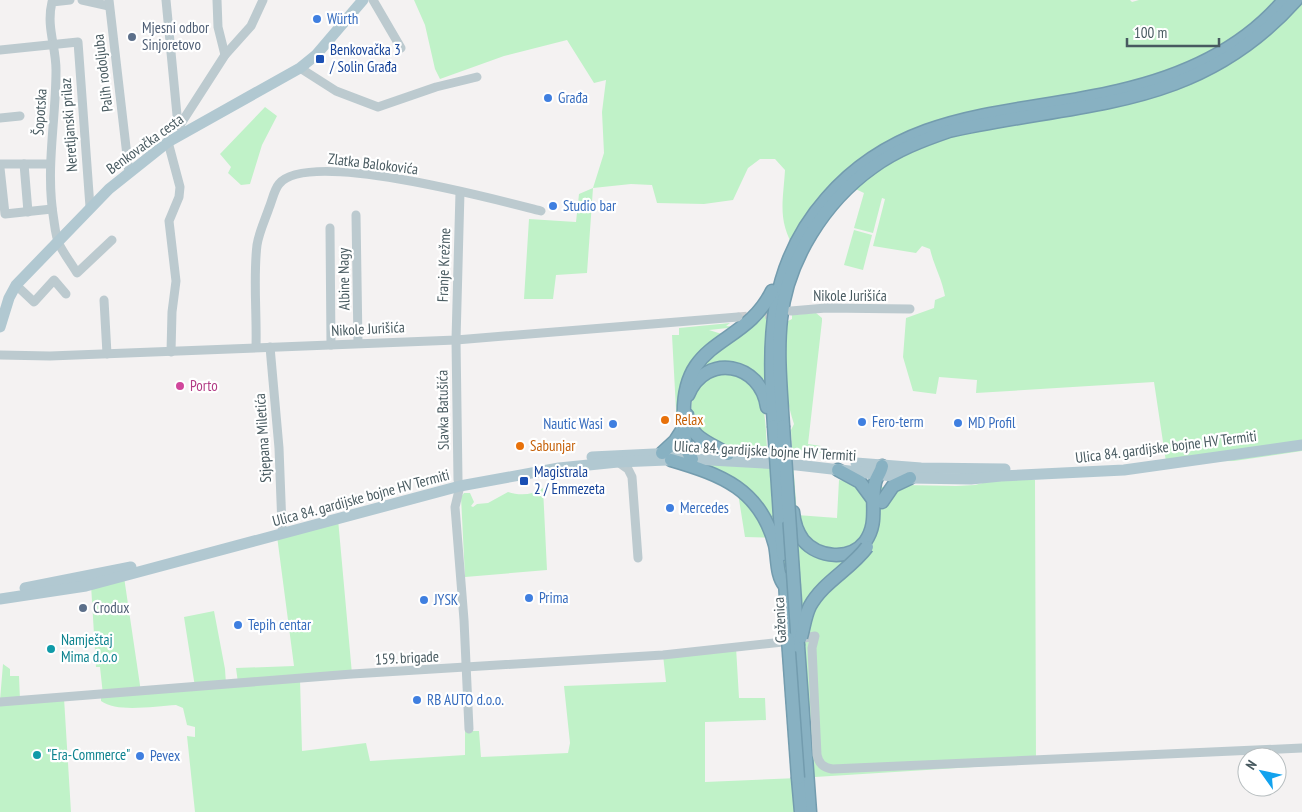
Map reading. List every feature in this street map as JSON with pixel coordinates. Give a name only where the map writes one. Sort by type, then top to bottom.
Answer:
[{"type":"highway","points":[[689,456],[684,427],[684,394],[695,366],[705,353],[756,317],[766,305],[781,279],[798,240],[817,208],[849,174],[894,144],[948,123],[1117,92],[1175,75],[1204,62],[1241,39],[1284,0]]},
{"type":"highway","points":[[779,426],[779,356],[781,319],[786,292],[806,244],[828,211],[850,185],[893,154],[922,140],[949,132],[1118,100],[1181,82],[1207,71],[1251,43],[1296,0]]},
{"type":"highway","points":[[779,426],[770,357],[772,322],[781,279]]},
{"type":"highway","points":[[728,454],[703,441],[694,433],[687,418],[688,398],[692,387],[707,374],[724,367],[732,368],[751,376],[763,392],[769,420],[779,426]]},
{"type":"highway","name":"Gaženica","points":[[779,426],[787,483],[810,812]]},
{"type":"highway","name":"Gaženica","points":[[779,426],[785,586],[801,812]]},
{"type":"highway","points":[[684,427],[666,456],[714,473],[738,487],[753,502],[770,530],[778,558],[780,578],[785,586]]},
{"type":"highway","points":[[838,470],[860,482],[878,502]]},
{"type":"highway","points":[[798,646],[810,607],[815,599],[858,558],[880,520],[875,484],[881,470]]},
{"type":"highway","points":[[878,502],[893,486],[910,478]]},
{"type":"highway","points":[[787,483],[791,490],[797,529],[808,545],[825,554],[845,555],[866,545]]},
{"type":"main road","name":"Benkovačka cesta","points":[[1,320],[16,285],[90,207],[182,129],[300,68],[316,55],[363,0]]},
{"type":"main road","name":"Ulica 84. gardijske bojne HV Termiti","points":[[689,456],[838,470],[1084,466],[1186,455],[1302,437]]},
{"type":"main road","name":"Ulica 84. gardijske bojne HV Termiti","points":[[0,591],[67,581],[122,569],[282,527],[547,462],[609,455],[689,456],[728,454],[881,470],[910,478],[970,479],[1124,470],[1302,445]]},
{"type":"main road","name":"Ulica 84. gardijske bojne HV Termiti","points":[[0,599],[86,586],[442,492],[459,483],[558,468],[618,462],[642,462],[666,456]]},
{"type":"street","name":"Šopotska","points":[[58,242],[49,189],[49,164],[55,114],[56,68],[53,44],[50,39],[52,2],[70,0]]},
{"type":"street","points":[[82,0],[109,3]]},
{"type":"street","points":[[166,0],[182,129]]},
{"type":"street","points":[[217,0],[218,27],[225,54]]},
{"type":"street","points":[[373,0],[401,48]]},
{"type":"street","points":[[182,129],[225,54],[251,26],[260,2]]},
{"type":"street","name":"Palih rodoljuba","points":[[109,3],[129,173]]},
{"type":"street","name":"Neretljanski prilaz","points":[[53,44],[78,42],[90,207]]},
{"type":"street","points":[[0,50],[53,44]]},
{"type":"street","points":[[300,68],[336,91],[378,107],[436,87],[477,77]]},
{"type":"street","points":[[0,118],[20,116]]},
{"type":"street","points":[[168,142],[180,187],[179,197],[169,221],[176,281],[172,312],[171,352]]},
{"type":"street","points":[[0,164],[49,164]]},
{"type":"street","points":[[24,164],[28,212]]},
{"type":"street","points":[[0,168],[5,214],[52,210]]},
{"type":"street","name":"Zlatka Balokovića","points":[[256,347],[257,246],[277,186],[283,179],[307,171],[347,172],[394,178],[541,211]]},
{"type":"street","name":"Franje Krežme","points":[[456,340],[460,192]]},
{"type":"street","name":"Albine Nagy","points":[[356,215],[358,343]]},
{"type":"street","points":[[330,228],[331,345]]},
{"type":"street","points":[[58,242],[78,272],[112,240]]},
{"type":"street","points":[[16,285],[34,302],[54,280],[66,294]]},
{"type":"street","points":[[104,300],[107,354]]},
{"type":"street","name":"Nikole Jurišića","points":[[791,311],[826,308],[910,310]]},
{"type":"street","name":"Nikole Jurišića","points":[[0,355],[50,356],[456,340],[738,317]]},
{"type":"street","name":"Slavka Batušića","points":[[456,340],[459,483],[455,508],[469,729]]},
{"type":"street","name":"Stjepana Miletića","points":[[270,347],[279,448],[282,527]]},
{"type":"street","points":[[618,462],[628,469],[632,477],[638,558]]},
{"type":"street","points":[[632,477],[642,462]]},
{"type":"street","points":[[442,492],[455,508]]},
{"type":"street","name":"159. brigade","points":[[0,702],[352,674],[677,654],[814,636],[812,648],[817,755],[819,762],[825,768],[842,769],[1302,748]]},
{"type":"green space","points":[[414,0],[1130,0],[1132,2],[1139,0],[1302,0],[1302,451],[1234,461],[1166,462],[1154,382],[976,393],[977,380],[939,377],[936,394],[913,391],[903,357],[906,318],[934,308],[935,300],[945,296],[930,249],[922,246],[916,253],[873,246],[885,199],[882,198],[873,233],[854,228],[864,193],[845,184],[796,251],[784,221],[785,170],[775,159],[760,159],[748,168],[733,200],[704,204],[657,203],[652,185],[631,184],[593,188],[604,153],[602,112],[606,80],[594,83],[567,40],[504,56],[440,79],[435,69],[425,25]]},
{"type":"green space","points":[[265,107],[277,116],[262,145],[250,184],[241,185],[228,173],[231,167],[220,154]]},
{"type":"green space","points":[[593,188],[587,273],[556,275],[553,299],[524,299],[529,219],[576,222],[579,194]]},
{"type":"green space","points":[[854,230],[872,235],[863,270],[844,265]]},
{"type":"green space","points":[[771,302],[766,337],[767,388],[748,370],[694,376],[699,366],[761,320]]},
{"type":"green space","points":[[816,313],[822,318],[822,321],[808,444],[821,446],[821,453],[792,449],[791,430],[794,424],[787,398],[785,374],[786,322],[792,319],[792,315]]},
{"type":"green space","points":[[730,323],[726,326],[737,327],[709,330],[725,335],[694,359],[684,375],[679,394],[677,428],[672,335],[679,335],[679,328]]},
{"type":"green space","points":[[721,373],[736,374],[747,379],[755,387],[763,409],[767,448],[725,445],[707,437],[698,428],[693,419],[691,408],[693,397],[708,379]]},
{"type":"green space","points":[[702,460],[793,462],[797,515],[837,518],[839,480],[896,489],[904,485],[956,486],[975,485],[994,480],[1035,480],[1036,763],[799,778],[800,812],[195,812],[187,736],[195,737],[195,727],[187,725],[183,708],[176,705],[126,708],[108,705],[101,701],[101,695],[103,695],[100,667],[96,667],[91,585],[124,577],[141,692],[195,687],[184,617],[214,611],[226,684],[238,683],[236,668],[294,666],[277,536],[338,519],[352,674],[300,679],[302,751],[366,743],[370,761],[465,755],[465,731],[479,731],[481,757],[568,753],[570,743],[564,686],[666,682],[663,655],[736,647],[739,698],[765,698],[766,720],[705,722],[705,782],[798,778],[782,538],[745,537],[737,487]]},
{"type":"green space","points":[[543,488],[547,570],[465,577],[461,497],[464,493],[470,493],[474,502],[471,506],[473,507],[477,504],[488,503],[508,492],[526,494]]},
{"type":"green space","points":[[3,664],[10,669],[10,676],[19,676],[20,700],[64,698],[71,812],[0,812],[0,700]]},
{"type":"tunnel","points":[[738,317],[780,313]]},
{"type":"place","name":"Würth","points":[[317,19]]},
{"type":"place","name":"Mjesni odbor Sinjoretovo","points":[[132,37]]},
{"type":"place","name":"Benkovačka 3 / Solin Građa","points":[[320,59]]},
{"type":"place","name":"Građa","points":[[548,98]]},
{"type":"place","name":"Studio bar","points":[[553,206]]},
{"type":"place","name":"Porto","points":[[180,386]]},
{"type":"place","name":"Relax","points":[[665,420]]},
{"type":"place","name":"Fero-term","points":[[862,422]]},
{"type":"place","name":"MD Profil","points":[[958,423]]},
{"type":"place","name":"Nautic Wasi","points":[[613,424]]},
{"type":"place","name":"Sabunjar","points":[[520,446]]},
{"type":"place","name":"Magistrala 2 / Emmezeta","points":[[524,481]]},
{"type":"place","name":"Mercedes","points":[[670,508]]},
{"type":"place","name":"Prima","points":[[529,598]]},
{"type":"place","name":"JYSK","points":[[424,600]]},
{"type":"place","name":"Crodux","points":[[83,608]]},
{"type":"place","name":"Tepih centar","points":[[238,625]]},
{"type":"place","name":"Namještaj Mima d.o.o","points":[[51,649]]},
{"type":"place","name":"RB AUTO d.o.o.","points":[[417,700]]},
{"type":"place","name":"\"Era-Commerce\"","points":[[37,755]]},
{"type":"place","name":"Pevex","points":[[140,756]]}]
